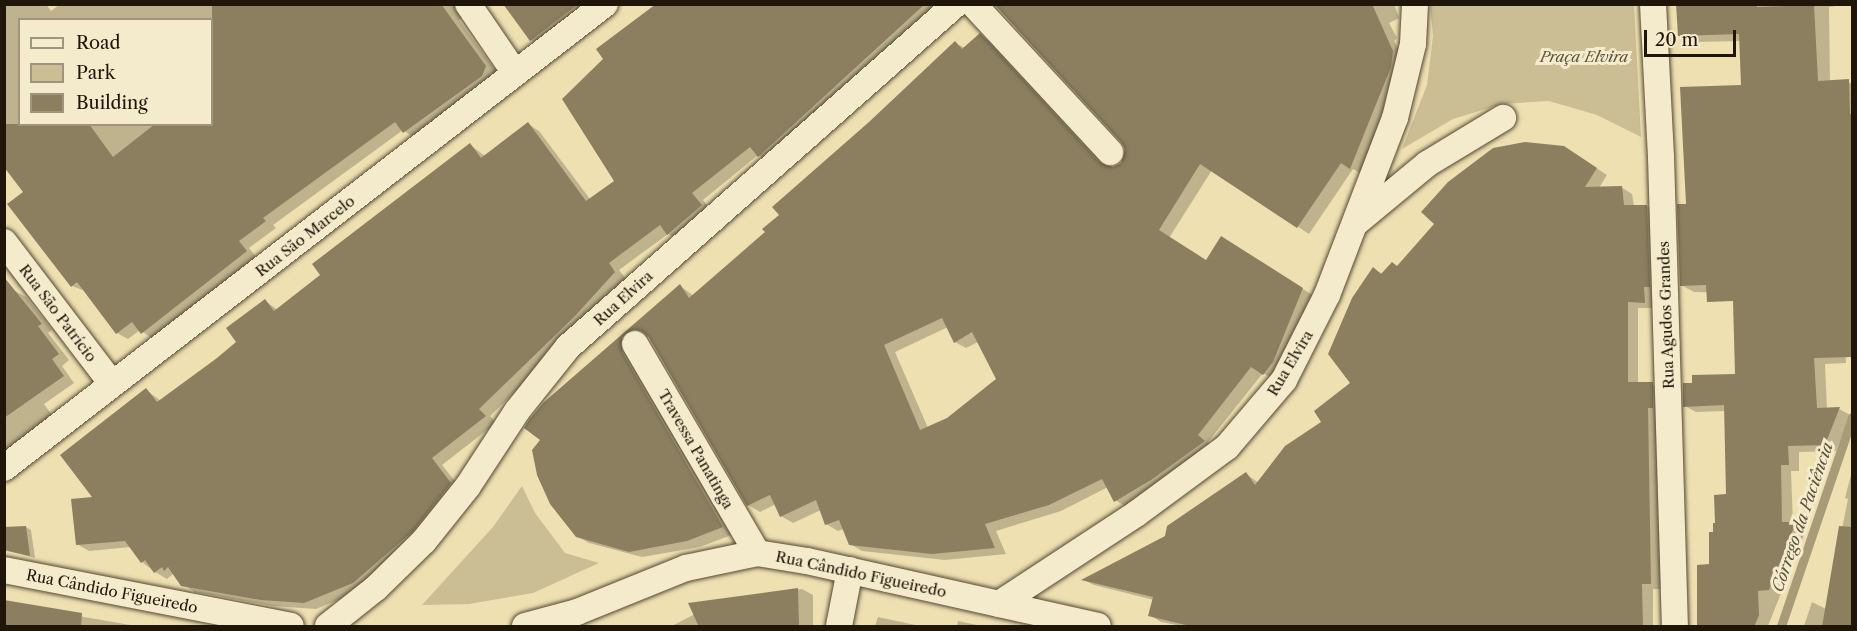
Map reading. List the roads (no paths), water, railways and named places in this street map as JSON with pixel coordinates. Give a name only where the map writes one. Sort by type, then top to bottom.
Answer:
[{"type":"street","points":[[468,4],[515,73]]},
{"type":"street","name":"Rua São Marcelo","points":[[4,468],[605,4]]},
{"type":"street","name":"Rua Elvira","points":[[328,627],[376,588],[424,541],[468,486],[517,411],[568,347],[956,4]]},
{"type":"street","points":[[973,4],[1110,152]]},
{"type":"street","name":"Rua Elvira","points":[[999,604],[1136,514],[1227,447],[1284,380],[1308,337],[1356,223],[1395,118],[1413,44],[1415,4]]},
{"type":"street","name":"Rua Agudos Grandes","points":[[1653,4],[1661,157],[1675,627]]},
{"type":"street","points":[[1356,223],[1428,164],[1503,118]]},
{"type":"street","name":"Rua São Patrício","points":[[4,242],[112,384]]},
{"type":"street","name":"Travessa Panatinga","points":[[635,344],[757,553]]},
{"type":"street","name":"Rua Cândido Figueiredo","points":[[525,627],[577,612],[686,568],[757,553],[850,570],[1098,627]]},
{"type":"street","name":"Rua Cândido Figueiredo","points":[[4,570],[291,627]]},
{"type":"street","points":[[839,627],[850,570]]},
{"type":"waterway","name":"Córrego da Paciência","points":[[1781,626],[1852,417]]},
{"type":"park label","name":"Praça Elvira","points":[[1584,57]]}]
